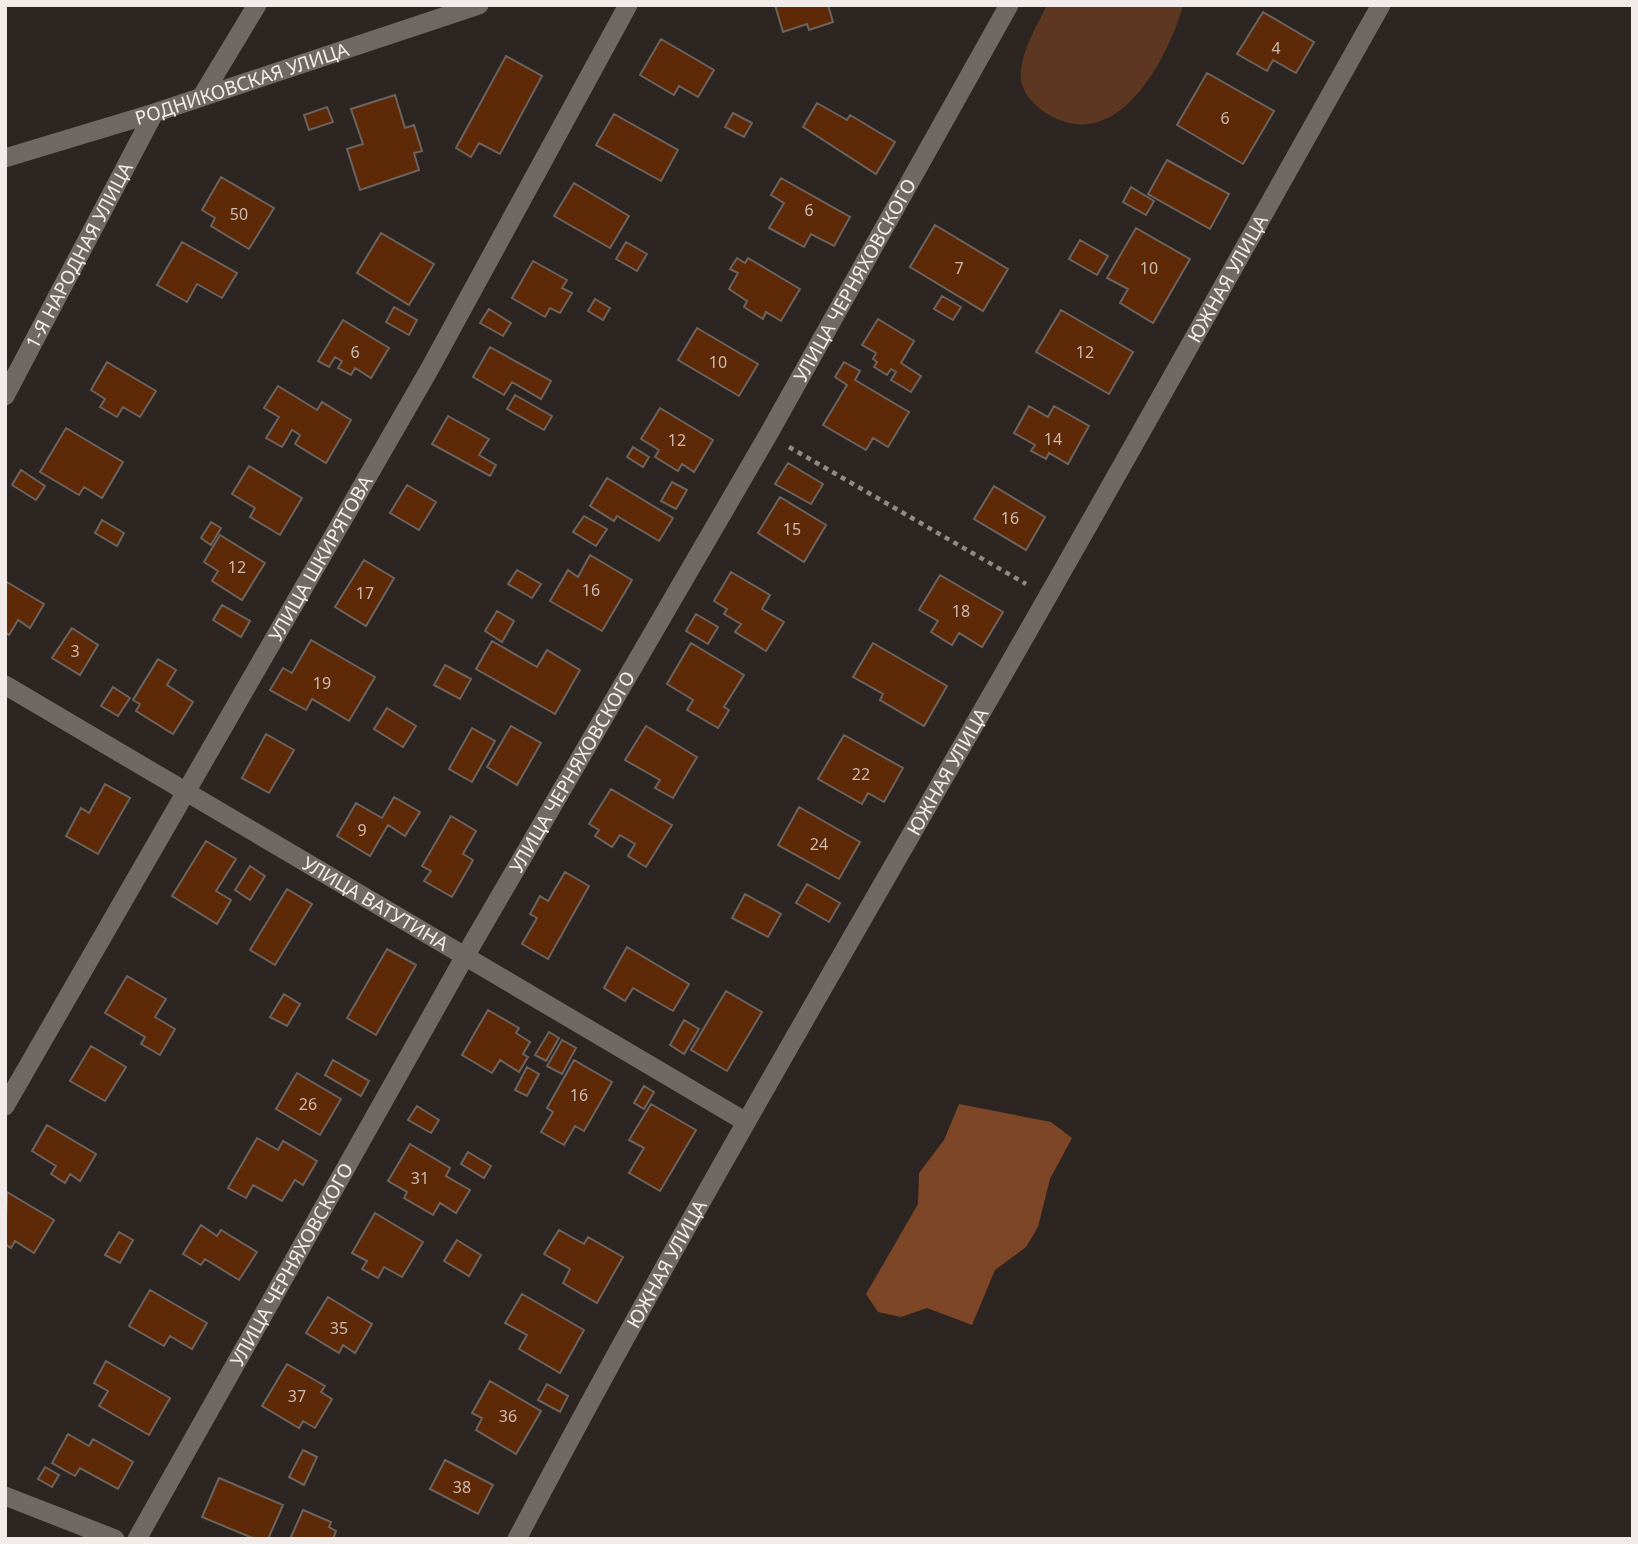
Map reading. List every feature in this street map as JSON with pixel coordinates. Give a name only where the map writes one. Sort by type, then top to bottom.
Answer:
[{"type":"street","points":[[202,96],[257,5]]},
{"type":"street","name":"РОДНИКОВСКАЯ УЛИЦА","points":[[5,158],[154,113],[478,5]]},
{"type":"street","name":"УЛИЦА ШКИРЯТОВА","points":[[5,1106],[429,370],[628,5]]},
{"type":"street","name":"УЛИЦА ЧЕРНЯХОВСКОГО","points":[[137,1539],[464,958],[768,435],[1009,5]]},
{"type":"street","name":"ЮЖНАЯ УЛИЦА","points":[[517,1539],[587,1405],[746,1122],[1048,597],[1381,5]]},
{"type":"street","name":"1-Я НАРОДНАЯ УЛИЦА","points":[[5,396],[154,113]]},
{"type":"street","name":"УЛИЦА ВАТУТИНА","points":[[5,685],[185,794],[746,1122]]},
{"type":"street","points":[[5,1496],[115,1539]]},
{"type":"path","points":[[768,435],[1048,597]]},
{"type":"shaded area","points":[[1047,5],[1183,5],[1165,51],[1152,75],[1135,96],[1117,113],[1095,123],[1072,123],[1038,107],[1022,85],[1021,70],[1025,51]]},
{"type":"shaded area","points":[[959,1104],[1051,1122],[1072,1138],[1050,1179],[1038,1227],[1026,1247],[995,1270],[972,1325],[927,1308],[901,1317],[878,1312],[866,1294],[918,1204],[919,1173],[944,1140]]},
{"type":"building","points":[[775,5],[828,5],[833,22],[809,30],[807,24],[783,32]]},
{"type":"building","points":[[1263,12],[1314,42],[1296,73],[1273,60],[1267,71],[1237,54]]},
{"type":"building","points":[[661,39],[714,70],[698,97],[679,86],[674,95],[640,75]]},
{"type":"building","points":[[506,56],[542,76],[500,154],[479,143],[471,157],[456,148]]},
{"type":"building","points":[[1207,73],[1274,111],[1243,164],[1177,125]]},
{"type":"building","points":[[395,95],[405,128],[414,125],[422,151],[414,153],[419,170],[360,190],[347,149],[363,144],[351,109]]},
{"type":"building","points":[[817,103],[847,120],[850,115],[895,142],[876,174],[803,127]]},
{"type":"building","points":[[327,107],[333,122],[309,130],[304,115]]},
{"type":"building","points":[[733,113],[752,123],[744,137],[725,127]]},
{"type":"building","points":[[614,114],[678,150],[661,181],[596,145]]},
{"type":"building","points":[[1167,160],[1229,194],[1210,229],[1148,194]]},
{"type":"building","points":[[221,177],[274,208],[249,249],[211,226],[215,218],[202,210]]},
{"type":"building","points":[[781,178],[850,217],[834,246],[811,234],[804,247],[769,228],[784,203],[771,195]]},
{"type":"building","points":[[574,183],[629,216],[610,248],[554,216]]},
{"type":"building","points":[[1131,187],[1154,201],[1146,215],[1123,202]]},
{"type":"building","points":[[935,225],[1008,269],[983,311],[910,267]]},
{"type":"building","points":[[1136,228],[1190,259],[1153,323],[1120,303],[1128,289],[1107,278]]},
{"type":"building","points":[[381,233],[434,264],[409,305],[357,273]]},
{"type":"building","points":[[1080,240],[1108,256],[1097,275],[1069,259]]},
{"type":"building","points":[[182,242],[237,273],[222,298],[197,284],[187,302],[157,285]]},
{"type":"building","points":[[626,242],[647,254],[637,271],[616,259]]},
{"type":"building","points":[[737,258],[745,263],[748,258],[800,289],[781,321],[766,312],[763,319],[744,307],[747,301],[729,289],[738,273],[730,269]]},
{"type":"building","points":[[533,261],[567,280],[562,288],[572,293],[560,313],[550,308],[545,317],[512,298]]},
{"type":"building","points":[[942,296],[961,307],[953,320],[934,309]]},
{"type":"building","points":[[595,299],[610,308],[603,320],[588,311]]},
{"type":"building","points":[[394,307],[417,320],[409,335],[386,322]]},
{"type":"building","points":[[489,309],[511,323],[503,336],[480,323]]},
{"type":"building","points":[[1061,310],[1133,352],[1109,394],[1036,352]]},
{"type":"building","points":[[878,319],[914,341],[901,363],[921,376],[911,392],[891,380],[896,372],[891,369],[887,375],[874,367],[877,362],[873,359],[876,353],[862,345]]},
{"type":"building","points":[[343,320],[389,348],[371,378],[355,368],[351,375],[338,368],[342,361],[335,357],[329,367],[318,361]]},
{"type":"building","points":[[697,328],[758,364],[739,396],[678,360]]},
{"type":"building","points":[[490,347],[551,381],[541,399],[512,382],[504,395],[473,377]]},
{"type":"building","points":[[107,362],[156,391],[140,417],[123,407],[117,417],[100,407],[105,399],[91,390]]},
{"type":"building","points":[[844,362],[860,371],[855,380],[909,412],[888,447],[873,438],[866,450],[823,425],[847,385],[835,377]]},
{"type":"building","points":[[278,386],[317,410],[322,402],[351,420],[326,463],[295,444],[300,435],[292,430],[282,447],[266,438],[279,417],[264,408]]},
{"type":"building","points":[[515,395],[552,416],[544,430],[507,409]]},
{"type":"building","points":[[1029,406],[1048,417],[1054,406],[1089,426],[1068,464],[1049,453],[1046,459],[1031,451],[1035,445],[1014,433]]},
{"type":"building","points":[[660,408],[713,440],[694,472],[682,464],[678,471],[655,457],[659,450],[641,439]]},
{"type":"building","points":[[448,416],[489,439],[479,455],[496,465],[490,476],[432,444]]},
{"type":"building","points":[[66,428],[123,462],[102,498],[84,487],[79,495],[40,472]]},
{"type":"building","points":[[633,447],[649,457],[643,467],[627,457]]},
{"type":"building","points":[[788,463],[823,484],[811,504],[775,484]]},
{"type":"building","points":[[249,466],[302,498],[280,535],[250,517],[255,508],[232,494]]},
{"type":"building","points":[[21,470],[45,486],[36,500],[12,485]]},
{"type":"building","points":[[607,478],[673,518],[659,541],[617,516],[614,521],[590,506]]},
{"type":"building","points":[[672,482],[687,490],[676,509],[661,501]]},
{"type":"building","points":[[407,485],[436,502],[419,530],[390,513]]},
{"type":"building","points":[[994,486],[1045,517],[1026,550],[974,519]]},
{"type":"building","points":[[780,497],[826,525],[804,562],[758,533]]},
{"type":"building","points":[[584,516],[607,529],[596,546],[573,532]]},
{"type":"building","points":[[102,520],[124,533],[117,546],[95,533]]},
{"type":"building","points":[[211,522],[221,528],[211,545],[201,538]]},
{"type":"building","points":[[220,535],[265,563],[242,600],[212,581],[218,571],[204,562]]},
{"type":"building","points":[[590,555],[632,580],[602,631],[550,601],[568,570],[578,577]]},
{"type":"building","points":[[364,560],[394,578],[366,626],[335,607]]},
{"type":"building","points":[[517,570],[541,584],[532,598],[508,584]]},
{"type":"building","points":[[731,572],[770,595],[762,609],[784,622],[766,651],[735,632],[741,624],[724,614],[727,609],[714,601]]},
{"type":"building","points":[[940,575],[1003,612],[982,647],[959,633],[952,645],[931,632],[938,621],[919,610]]},
{"type":"building","points":[[5,581],[44,604],[30,628],[18,620],[9,635],[5,632]]},
{"type":"building","points":[[222,605],[250,621],[241,637],[213,620]]},
{"type":"building","points":[[497,611],[514,621],[502,642],[485,631]]},
{"type":"building","points":[[696,614],[718,627],[708,644],[686,631]]},
{"type":"building","points":[[72,628],[98,645],[80,675],[52,658]]},
{"type":"building","points":[[311,640],[375,677],[349,721],[312,699],[306,710],[270,690],[283,668],[292,673]]},
{"type":"building","points":[[492,641],[537,667],[547,650],[580,670],[555,714],[476,669]]},
{"type":"building","points":[[691,643],[744,675],[724,707],[729,710],[718,728],[687,710],[693,700],[667,684]]},
{"type":"building","points":[[873,643],[947,686],[924,726],[880,700],[883,694],[853,677]]},
{"type":"building","points":[[158,659],[176,670],[167,685],[193,702],[173,734],[136,711],[140,704],[133,700]]},
{"type":"building","points":[[445,665],[471,679],[460,699],[434,685]]},
{"type":"building","points":[[113,687],[130,698],[118,716],[101,706]]},
{"type":"building","points":[[387,708],[416,726],[403,747],[374,729]]},
{"type":"building","points":[[511,726],[541,743],[517,785],[487,767]]},
{"type":"building","points":[[646,726],[697,757],[673,798],[655,788],[660,780],[625,760]]},
{"type":"building","points":[[472,728],[495,741],[472,782],[449,769]]},
{"type":"building","points":[[266,734],[294,750],[269,793],[242,778]]},
{"type":"building","points":[[844,735],[903,768],[884,802],[868,793],[862,804],[818,779]]},
{"type":"building","points":[[105,784],[130,798],[98,854],[66,836],[81,808],[89,813]]},
{"type":"building","points":[[611,789],[672,825],[646,867],[628,856],[635,844],[620,835],[612,847],[595,836],[599,830],[589,824]]},
{"type":"building","points":[[394,797],[420,812],[405,836],[388,825],[370,856],[337,836],[356,803],[382,818]]},
{"type":"building","points":[[799,807],[860,842],[839,879],[778,845]]},
{"type":"building","points":[[451,816],[476,831],[463,854],[473,860],[452,897],[424,881],[431,871],[422,866]]},
{"type":"building","points":[[206,841],[236,859],[216,891],[231,900],[217,924],[172,896]]},
{"type":"building","points":[[250,866],[265,876],[250,900],[235,890]]},
{"type":"building","points":[[565,872],[589,886],[548,959],[522,944],[537,918],[530,914],[540,896],[548,901]]},
{"type":"building","points":[[807,884],[840,903],[829,922],[796,903]]},
{"type":"building","points":[[287,889],[312,904],[275,965],[250,950]]},
{"type":"building","points":[[745,894],[781,914],[768,937],[732,918]]},
{"type":"building","points":[[627,947],[689,984],[673,1011],[633,988],[625,1001],[604,988]]},
{"type":"building","points":[[387,949],[416,965],[376,1035],[347,1018]]},
{"type":"building","points":[[127,976],[166,999],[155,1017],[175,1029],[160,1055],[141,1044],[145,1037],[105,1013]]},
{"type":"building","points":[[726,991],[762,1012],[727,1071],[691,1050]]},
{"type":"building","points":[[284,994],[300,1004],[287,1026],[270,1017]]},
{"type":"building","points":[[488,1010],[519,1028],[516,1033],[530,1042],[523,1054],[528,1057],[519,1072],[500,1060],[492,1073],[462,1055]]},
{"type":"building","points":[[684,1020],[699,1029],[684,1054],[670,1045]]},
{"type":"building","points":[[549,1032],[559,1038],[546,1061],[535,1055]]},
{"type":"building","points":[[562,1040],[576,1048],[562,1074],[547,1066]]},
{"type":"building","points":[[91,1046],[126,1067],[105,1101],[70,1081]]},
{"type":"building","points":[[333,1060],[369,1081],[361,1096],[325,1075]]},
{"type":"building","points":[[574,1060],[612,1082],[584,1131],[575,1126],[564,1145],[541,1132],[553,1112],[547,1108]]},
{"type":"building","points":[[527,1067],[539,1074],[527,1096],[515,1090]]},
{"type":"building","points":[[297,1073],[341,1099],[320,1135],[276,1109]]},
{"type":"building","points":[[644,1086],[654,1092],[644,1109],[634,1103]]},
{"type":"building","points":[[651,1104],[696,1130],[660,1191],[629,1173],[644,1148],[629,1140]]},
{"type":"building","points":[[417,1106],[439,1120],[431,1133],[408,1120]]},
{"type":"building","points":[[47,1125],[96,1154],[80,1181],[70,1174],[65,1183],[51,1174],[56,1166],[32,1151]]},
{"type":"building","points":[[257,1138],[278,1150],[283,1141],[317,1161],[303,1185],[295,1180],[282,1201],[253,1185],[246,1198],[228,1188]]},
{"type":"building","points":[[410,1144],[450,1168],[446,1176],[470,1190],[456,1213],[440,1203],[433,1215],[404,1198],[407,1192],[388,1181]]},
{"type":"building","points":[[468,1152],[491,1166],[484,1178],[461,1164]]},
{"type":"building","points":[[7,1192],[54,1220],[34,1253],[15,1241],[11,1248],[5,1244]]},
{"type":"building","points":[[375,1213],[423,1242],[402,1277],[384,1267],[378,1278],[362,1269],[367,1261],[352,1253]]},
{"type":"building","points":[[201,1225],[217,1236],[221,1230],[257,1252],[239,1280],[205,1259],[201,1265],[183,1254]]},
{"type":"building","points":[[559,1230],[584,1244],[588,1237],[623,1257],[597,1303],[563,1283],[570,1269],[544,1254]]},
{"type":"building","points":[[119,1232],[133,1240],[120,1263],[105,1255]]},
{"type":"building","points":[[457,1240],[481,1255],[469,1276],[444,1261]]},
{"type":"building","points":[[150,1290],[207,1323],[192,1349],[170,1336],[164,1346],[129,1326]]},
{"type":"building","points":[[522,1294],[584,1330],[560,1373],[519,1349],[527,1335],[505,1323]]},
{"type":"building","points":[[328,1297],[372,1324],[355,1353],[343,1345],[339,1353],[306,1333]]},
{"type":"building","points":[[106,1361],[170,1398],[149,1435],[99,1406],[108,1391],[94,1383]]},
{"type":"building","points":[[287,1364],[325,1386],[321,1392],[332,1399],[315,1428],[303,1421],[299,1428],[262,1406]]},
{"type":"building","points":[[490,1381],[541,1411],[516,1454],[476,1430],[482,1418],[472,1413]]},
{"type":"building","points":[[547,1384],[568,1396],[560,1412],[538,1400]]},
{"type":"building","points":[[68,1434],[89,1446],[93,1439],[133,1462],[118,1489],[80,1468],[75,1476],[52,1463]]},
{"type":"building","points":[[303,1450],[317,1457],[304,1485],[289,1477]]},
{"type":"building","points":[[445,1460],[493,1485],[478,1514],[430,1489]]},
{"type":"building","points":[[45,1467],[59,1475],[52,1487],[38,1479]]},
{"type":"building","points":[[219,1478],[283,1505],[268,1539],[255,1539],[202,1517]]},
{"type":"building","points":[[303,1510],[331,1522],[329,1527],[336,1531],[333,1539],[290,1539]]}]
